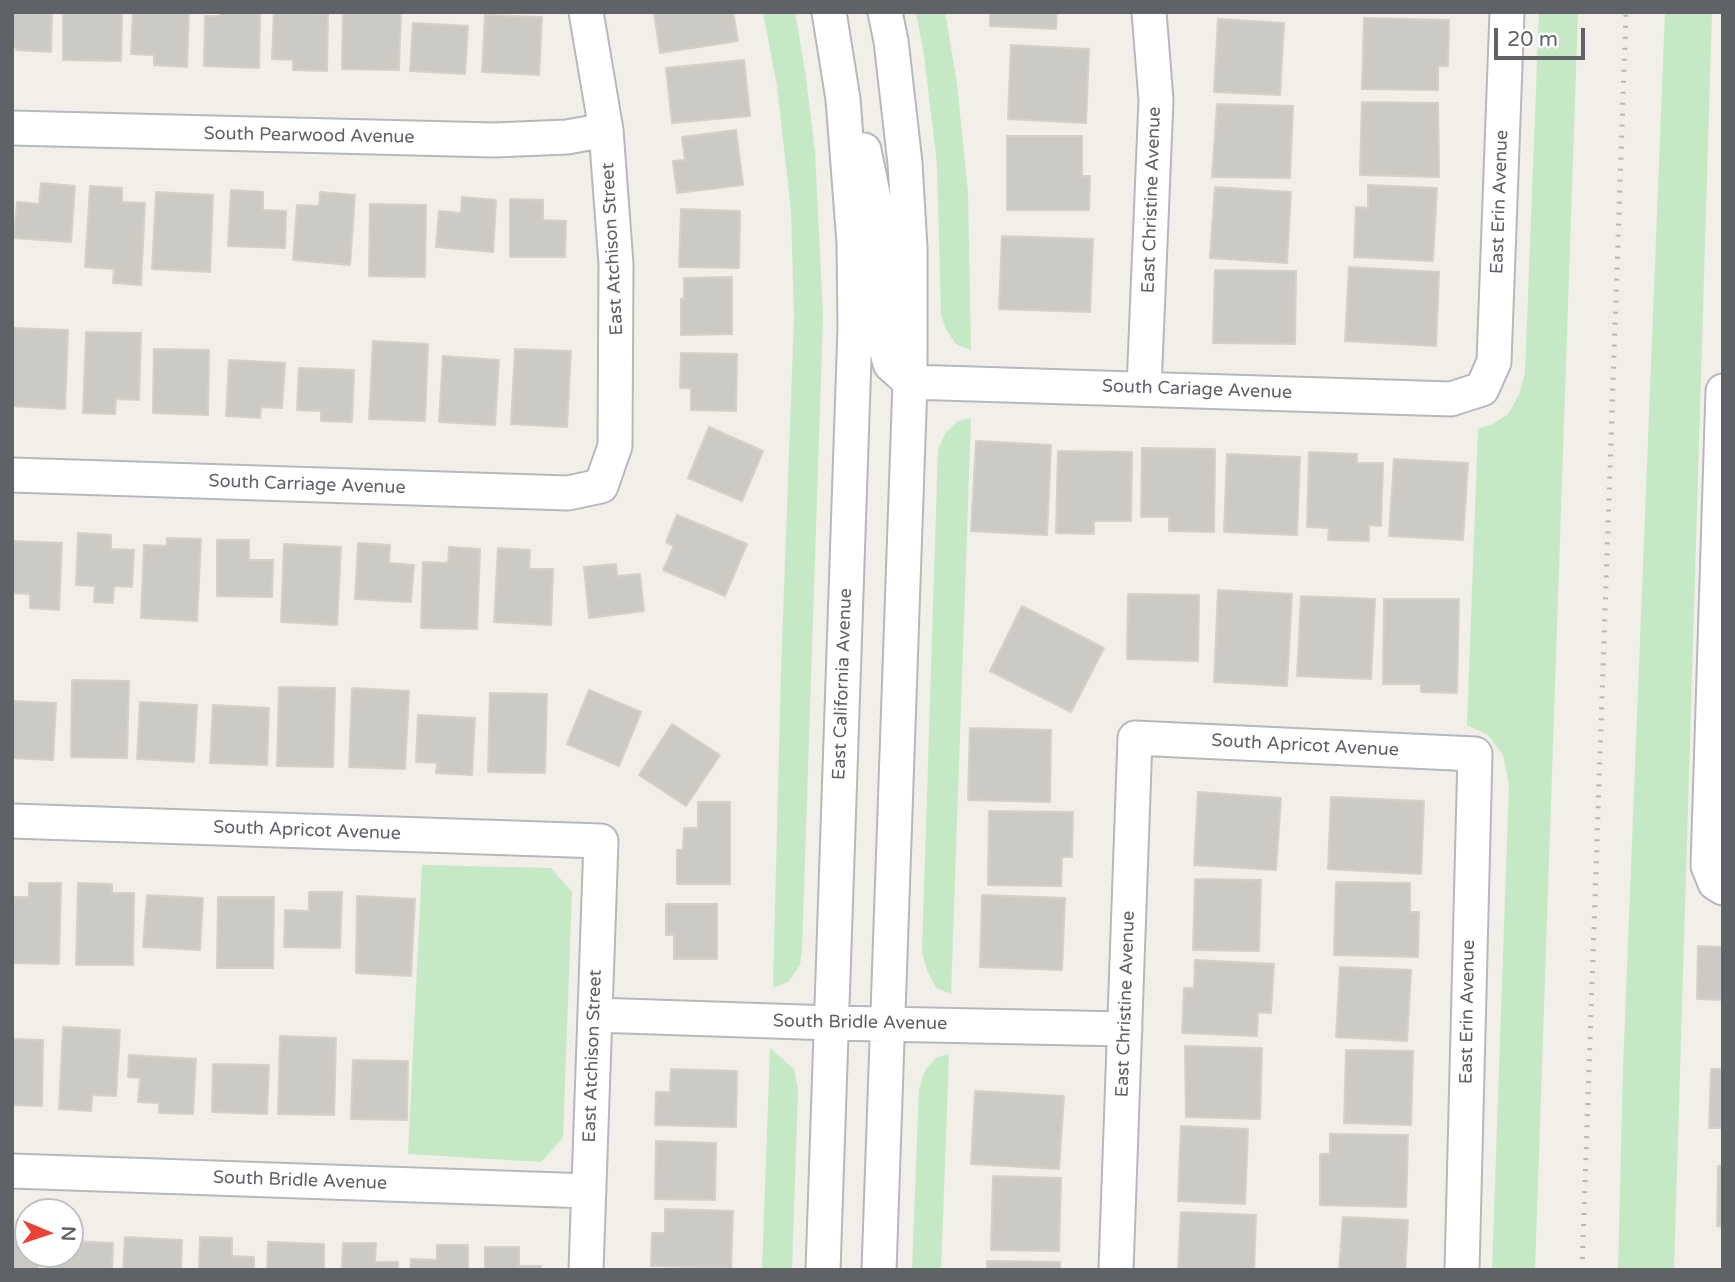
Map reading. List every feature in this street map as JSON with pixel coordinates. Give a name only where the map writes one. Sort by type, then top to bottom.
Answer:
[{"type":"street","name":"East Atchison Street","points":[[586,12],[606,130],[613,200],[618,335],[615,446],[601,486]]},
{"type":"street","name":"East California Avenue","points":[[823,1270],[855,328],[854,243],[843,99],[829,12]]},
{"type":"street","points":[[879,1270],[910,382],[910,248],[905,163],[891,41],[885,12]]},
{"type":"street","name":"East Christine Avenue","points":[[1144,388],[1156,100],[1149,12]]},
{"type":"street","name":"East Erin Avenue","points":[[1482,389],[1494,362],[1507,12]]},
{"type":"street","name":"East California Avenue","points":[[843,99],[866,154],[877,214],[882,274],[882,333],[890,364],[910,382]]},
{"type":"street","name":"South Pearwood Avenue","points":[[12,128],[494,140],[567,137],[606,130]]},
{"type":"street","name":"South Cariage Avenue","points":[[910,382],[1451,399],[1482,389]]},
{"type":"street","points":[[1719,886],[1707,866],[1723,391]]},
{"type":"street","name":"South Carriage Avenue","points":[[12,475],[568,493],[601,486]]},
{"type":"street","name":"East Christine Avenue","points":[[1116,1270],[1135,738]]},
{"type":"street","name":"South Apricot Avenue","points":[[1135,738],[1475,754]]},
{"type":"street","name":"East Erin Avenue","points":[[1462,1270],[1475,754]]},
{"type":"street","name":"South Apricot Avenue","points":[[12,821],[601,841]]},
{"type":"street","name":"East Atchison Street","points":[[586,1270],[601,841]]},
{"type":"street","name":"South Bridle Avenue","points":[[595,1015],[1125,1029]]},
{"type":"street","name":"South Bridle Avenue","points":[[12,1171],[589,1191]]},
{"type":"green space","points":[[763,12],[795,12],[815,152],[823,316],[802,950],[800,965],[788,982],[773,988],[794,318],[791,211],[777,86]]},
{"type":"green space","points":[[916,12],[945,12],[957,84],[968,192],[971,350],[957,345],[946,330],[941,314],[937,164]]},
{"type":"green space","points":[[1539,12],[1578,12],[1535,1270],[1492,1270],[1509,784],[1503,755],[1488,735],[1467,725],[1478,429],[1493,424],[1508,414],[1519,395],[1525,373]]},
{"type":"green space","points":[[1665,12],[1712,12],[1674,1270],[1618,1270],[1623,1069]]},
{"type":"green space","points":[[971,418],[951,994],[936,988],[922,952],[938,449],[946,432],[958,421]]},
{"type":"green space","points":[[422,865],[551,868],[572,892],[563,1138],[541,1162],[408,1154]]},
{"type":"green space","points":[[770,1048],[794,1069],[798,1089],[792,1270],[762,1270]]},
{"type":"green space","points":[[949,1054],[941,1270],[912,1270],[919,1089],[925,1070],[937,1057]]},
{"type":"building","points":[[12,12],[52,12],[51,52],[16,50],[16,47],[12,47]]},
{"type":"building","points":[[63,12],[122,12],[121,61],[63,60]]},
{"type":"building","points":[[133,12],[189,12],[187,67],[154,65],[154,55],[131,54]]},
{"type":"building","points":[[220,12],[260,12],[259,68],[204,66],[205,16],[220,16]]},
{"type":"building","points":[[274,12],[328,14],[327,71],[293,70],[293,60],[272,59]]},
{"type":"building","points":[[343,12],[401,12],[399,70],[342,69]]},
{"type":"building","points":[[654,12],[733,12],[738,41],[660,53]]},
{"type":"building","points":[[990,12],[1057,12],[1056,29],[990,26]]},
{"type":"building","points":[[485,15],[542,17],[539,75],[482,72]]},
{"type":"building","points":[[1364,18],[1449,20],[1448,66],[1438,66],[1438,90],[1362,89]]},
{"type":"building","points":[[1218,19],[1284,23],[1280,95],[1214,92]]},
{"type":"building","points":[[413,23],[468,26],[465,74],[410,71]]},
{"type":"building","points":[[1011,45],[1089,49],[1086,123],[1008,119]]},
{"type":"building","points":[[744,60],[750,116],[672,123],[666,68]]},
{"type":"building","points":[[1362,102],[1438,103],[1439,177],[1360,175]]},
{"type":"building","points":[[1217,104],[1293,106],[1290,178],[1212,177]]},
{"type":"building","points":[[736,130],[743,185],[677,193],[673,161],[685,160],[682,137]]},
{"type":"building","points":[[1007,136],[1082,136],[1082,176],[1090,176],[1089,210],[1007,210]]},
{"type":"building","points":[[41,183],[75,186],[71,242],[14,238],[17,202],[39,204]]},
{"type":"building","points":[[1368,185],[1437,188],[1433,261],[1354,257],[1356,207],[1368,208]]},
{"type":"building","points":[[90,186],[122,188],[122,202],[145,203],[141,285],[113,283],[114,269],[85,267]]},
{"type":"building","points":[[1215,187],[1291,192],[1287,263],[1210,258]]},
{"type":"building","points":[[231,190],[263,192],[263,210],[286,211],[285,248],[228,246]]},
{"type":"building","points":[[156,192],[213,195],[210,272],[152,269]]},
{"type":"building","points":[[320,192],[355,195],[350,265],[293,260],[297,205],[319,206]]},
{"type":"building","points":[[462,197],[496,200],[493,252],[436,247],[439,211],[461,213]]},
{"type":"building","points":[[510,199],[543,200],[543,220],[566,221],[565,257],[510,257]]},
{"type":"building","points":[[370,204],[426,205],[425,277],[369,276]]},
{"type":"building","points":[[681,209],[740,211],[739,268],[679,267]]},
{"type":"building","points":[[1002,236],[1093,239],[1090,312],[999,309]]},
{"type":"building","points":[[1349,267],[1439,272],[1436,346],[1345,341]]},
{"type":"building","points":[[1215,270],[1296,271],[1295,344],[1213,343]]},
{"type":"building","points":[[732,277],[732,334],[681,335],[684,278]]},
{"type":"building","points":[[12,328],[68,330],[65,409],[12,406]]},
{"type":"building","points":[[86,332],[141,333],[139,400],[116,399],[115,414],[83,413]]},
{"type":"building","points":[[373,341],[428,344],[425,421],[369,419]]},
{"type":"building","points":[[154,349],[209,350],[208,415],[153,413]]},
{"type":"building","points":[[515,349],[571,351],[567,427],[511,424]]},
{"type":"building","points":[[681,353],[737,354],[736,411],[691,410],[691,388],[680,388]]},
{"type":"building","points":[[443,356],[499,360],[495,425],[439,422]]},
{"type":"building","points":[[229,360],[285,363],[282,408],[261,407],[260,418],[226,416]]},
{"type":"building","points":[[299,368],[354,370],[352,422],[321,421],[321,411],[297,410]]},
{"type":"building","points":[[709,427],[763,451],[742,501],[688,478]]},
{"type":"building","points":[[976,441],[1051,445],[1047,535],[971,531]]},
{"type":"building","points":[[1142,448],[1215,449],[1214,532],[1169,531],[1169,517],[1141,517]]},
{"type":"building","points":[[1058,451],[1132,452],[1131,521],[1094,521],[1094,534],[1056,533]]},
{"type":"building","points":[[1309,452],[1357,454],[1357,463],[1383,463],[1381,526],[1369,525],[1369,541],[1328,540],[1329,528],[1307,527]]},
{"type":"building","points":[[1227,454],[1300,457],[1297,535],[1224,532]]},
{"type":"building","points":[[1394,459],[1468,463],[1463,540],[1389,536]]},
{"type":"building","points":[[677,515],[747,544],[725,596],[663,570],[674,546],[666,542]]},
{"type":"building","points":[[78,533],[111,535],[111,549],[134,550],[132,587],[114,586],[113,603],[94,602],[95,586],[76,585]]},
{"type":"building","points":[[167,538],[201,539],[197,621],[141,618],[144,545],[167,546]]},
{"type":"building","points":[[217,540],[249,540],[249,560],[273,560],[272,597],[217,596]]},
{"type":"building","points":[[12,541],[62,543],[59,610],[30,608],[30,594],[12,593]]},
{"type":"building","points":[[358,543],[390,545],[389,563],[414,565],[411,602],[355,599]]},
{"type":"building","points":[[284,544],[341,547],[337,625],[281,622]]},
{"type":"building","points":[[449,547],[480,549],[477,629],[421,628],[423,562],[448,563]]},
{"type":"building","points":[[498,548],[530,550],[529,569],[553,569],[551,625],[494,622]]},
{"type":"building","points":[[616,564],[617,576],[640,574],[644,611],[589,618],[584,567]]},
{"type":"building","points":[[1218,590],[1292,594],[1287,686],[1214,682]]},
{"type":"building","points":[[1128,594],[1199,595],[1198,661],[1127,659]]},
{"type":"building","points":[[1301,596],[1375,599],[1371,679],[1297,676]]},
{"type":"building","points":[[1384,599],[1459,599],[1457,693],[1421,692],[1421,684],[1383,684]]},
{"type":"building","points":[[1022,606],[1104,648],[1071,712],[990,671]]},
{"type":"building","points":[[72,680],[129,681],[127,758],[71,757]]},
{"type":"building","points":[[279,687],[335,688],[333,767],[277,766]]},
{"type":"building","points":[[352,688],[409,691],[405,769],[349,767]]},
{"type":"building","points":[[589,690],[641,712],[619,766],[567,744]]},
{"type":"building","points":[[490,693],[547,694],[545,773],[488,772]]},
{"type":"building","points":[[12,701],[56,703],[53,760],[12,758]]},
{"type":"building","points":[[140,702],[197,705],[194,762],[137,759]]},
{"type":"building","points":[[213,705],[269,708],[267,765],[210,763]]},
{"type":"building","points":[[418,715],[475,718],[472,775],[436,773],[437,763],[416,762]]},
{"type":"building","points":[[672,724],[720,755],[686,806],[639,775]]},
{"type":"building","points":[[970,728],[1051,730],[1050,802],[968,800]]},
{"type":"building","points":[[1198,792],[1281,798],[1276,870],[1194,865]]},
{"type":"building","points":[[1331,797],[1424,801],[1421,874],[1328,869]]},
{"type":"building","points":[[698,802],[730,802],[730,884],[677,884],[677,850],[683,850],[684,828],[698,828]]},
{"type":"building","points":[[989,811],[1073,812],[1072,857],[1062,857],[1061,886],[988,885]]},
{"type":"building","points":[[1195,879],[1261,880],[1259,951],[1193,950]]},
{"type":"building","points":[[1336,882],[1410,883],[1410,912],[1419,912],[1418,957],[1334,955]]},
{"type":"building","points":[[29,883],[61,883],[59,964],[12,963],[12,897],[29,897]]},
{"type":"building","points":[[78,883],[112,884],[112,893],[134,893],[133,965],[76,965]]},
{"type":"building","points":[[309,892],[342,892],[340,948],[284,947],[285,910],[309,911]]},
{"type":"building","points":[[147,895],[203,898],[200,950],[143,947]]},
{"type":"building","points":[[982,895],[1065,898],[1062,970],[980,967]]},
{"type":"building","points":[[357,896],[415,899],[411,976],[356,973]]},
{"type":"building","points":[[218,897],[274,897],[273,968],[217,968]]},
{"type":"building","points":[[666,904],[717,904],[717,959],[674,959],[674,935],[666,935]]},
{"type":"building","points":[[1698,946],[1723,947],[1723,1000],[1697,999]]},
{"type":"building","points":[[1195,960],[1274,964],[1271,1013],[1258,1012],[1257,1036],[1182,1033],[1184,988],[1194,988]]},
{"type":"building","points":[[1340,967],[1411,970],[1407,1041],[1336,1037]]},
{"type":"building","points":[[63,1027],[120,1030],[116,1096],[92,1095],[91,1111],[59,1109]]},
{"type":"building","points":[[280,1036],[336,1038],[334,1115],[278,1114]]},
{"type":"building","points":[[12,1039],[43,1040],[42,1106],[12,1105]]},
{"type":"building","points":[[1185,1046],[1262,1048],[1260,1119],[1186,1117]]},
{"type":"building","points":[[1346,1050],[1413,1051],[1411,1125],[1344,1123]]},
{"type":"building","points":[[129,1055],[196,1059],[193,1114],[159,1113],[159,1103],[138,1102],[140,1078],[128,1077]]},
{"type":"building","points":[[353,1060],[408,1061],[407,1120],[351,1119]]},
{"type":"building","points":[[213,1064],[269,1065],[267,1114],[212,1112]]},
{"type":"building","points":[[671,1069],[737,1071],[736,1127],[655,1125],[656,1092],[670,1092]]},
{"type":"building","points":[[1711,1069],[1723,1069],[1723,1128],[1709,1128]]},
{"type":"building","points":[[975,1091],[1064,1096],[1059,1169],[971,1164]]},
{"type":"building","points":[[1181,1126],[1248,1129],[1245,1204],[1178,1201]]},
{"type":"building","points":[[1330,1134],[1408,1135],[1406,1207],[1320,1205],[1320,1154],[1330,1154]]},
{"type":"building","points":[[656,1141],[716,1143],[715,1200],[655,1199]]},
{"type":"building","points":[[1718,1166],[1723,1166],[1723,1227],[1717,1226]]},
{"type":"building","points":[[993,1176],[1061,1178],[1059,1251],[991,1250]]},
{"type":"building","points":[[665,1209],[733,1211],[731,1268],[651,1266],[652,1233],[665,1233]]},
{"type":"building","points":[[1181,1212],[1256,1215],[1254,1270],[1178,1270]]},
{"type":"building","points":[[1343,1217],[1408,1220],[1405,1270],[1339,1270]]},
{"type":"building","points":[[125,1237],[182,1240],[181,1270],[123,1270]]},
{"type":"building","points":[[200,1237],[232,1238],[232,1256],[254,1257],[254,1270],[199,1270]]},
{"type":"building","points":[[12,1238],[14,1268],[38,1270],[12,1270]]},
{"type":"building","points":[[84,1242],[113,1243],[112,1270],[55,1270],[84,1268]]},
{"type":"building","points":[[268,1242],[324,1244],[324,1270],[267,1270]]},
{"type":"building","points":[[343,1243],[376,1243],[375,1262],[398,1262],[398,1270],[342,1270]]},
{"type":"building","points":[[437,1245],[468,1245],[468,1270],[410,1270],[411,1259],[437,1260]]},
{"type":"building","points":[[485,1247],[519,1247],[519,1266],[541,1266],[541,1270],[485,1270]]},
{"type":"building","points":[[987,1261],[1060,1262],[1060,1270],[987,1270]]},
{"type":"railway","points":[[1582,1270],[1626,12]]}]
